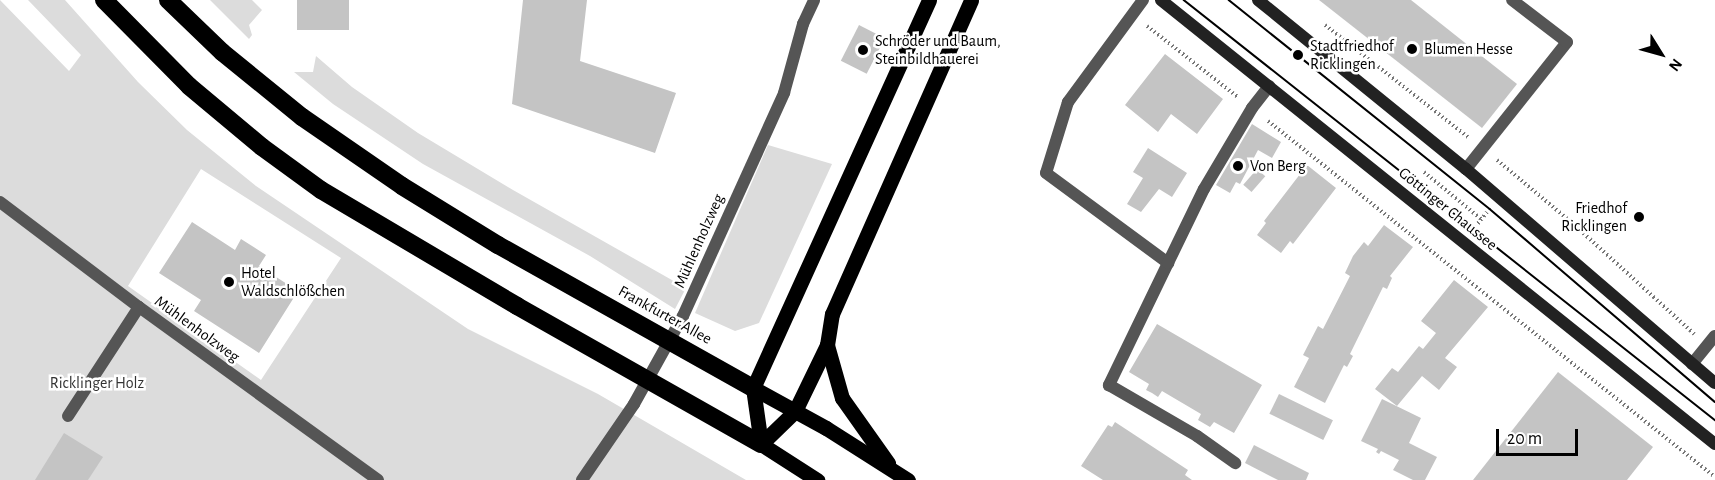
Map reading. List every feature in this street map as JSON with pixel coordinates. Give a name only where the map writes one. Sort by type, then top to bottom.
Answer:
[{"type":"highway","points":[[104,0],[189,86],[262,147],[321,190],[517,306],[761,444]]},
{"type":"highway","name":"Frankfurter Allee","points":[[168,0],[222,52],[302,117],[402,186],[498,245],[753,388]]},
{"type":"main road","points":[[817,480],[761,444],[753,388],[929,0]]},
{"type":"main road","points":[[761,444],[795,411],[827,345],[832,314],[971,0]]},
{"type":"main road","points":[[827,345],[842,398],[892,469]]},
{"type":"main road","name":"Frankfurter Allee","points":[[753,388],[908,480]]},
{"type":"street","name":"Mühlenholzweg","points":[[582,480],[633,404],[683,316],[784,93],[803,24],[814,0]]},
{"type":"street","points":[[1143,0],[1131,13],[1068,102],[1046,173],[1168,263]]},
{"type":"street","name":"Göttinger Chaussee","points":[[1161,0],[1715,444]]},
{"type":"street","points":[[1258,0],[1466,169],[1715,383]]},
{"type":"street","points":[[1466,169],[1567,42],[1512,0]]},
{"type":"street","points":[[1235,463],[1197,436],[1109,385],[1204,189],[1252,108],[1269,86]]},
{"type":"street","name":"Mühlenholzweg","points":[[0,202],[139,307],[378,480]]},
{"type":"street","points":[[68,416],[139,307]]},
{"type":"street","points":[[1692,364],[1711,341]]},
{"type":"path","points":[[1131,13],[1715,477]]},
{"type":"path","points":[[1319,21],[1483,148],[1711,341]]},
{"type":"path","points":[[1424,172],[1481,219]]},
{"type":"path","points":[[1446,263],[1517,177]]},
{"type":"green space","name":"Ricklinger Holz","points":[[0,0],[69,71],[81,55],[28,0],[65,0],[138,82],[187,130],[256,186],[468,329],[598,394],[746,480],[0,480]],"holes":[[[201,169],[341,258],[261,380],[128,286]]]},
{"type":"green space","points":[[210,0],[252,0],[262,10],[249,25],[252,35],[249,39]]},
{"type":"green space","points":[[316,56],[352,87],[418,133],[686,288],[675,309],[590,256],[423,164],[333,104],[294,72],[313,72]]},
{"type":"green space","points":[[768,145],[832,164],[759,323],[735,331],[695,313]]},
{"type":"building","points":[[297,0],[349,0],[349,30],[297,30]]},
{"type":"building","points":[[523,0],[587,0],[580,61],[676,93],[655,153],[512,104]]},
{"type":"building","points":[[1319,0],[1411,0],[1517,84],[1482,128]]},
{"type":"building","name":"Schröder und Baum, Steinbildhauerei","points":[[859,25],[885,38],[867,74],[841,61]]},
{"type":"building","points":[[1165,54],[1223,99],[1197,134],[1171,114],[1158,132],[1125,105]]},
{"type":"building","name":"Von Berg","points":[[1252,124],[1281,142],[1272,158],[1258,150],[1240,184],[1236,182],[1230,193],[1216,185]]},
{"type":"building","points":[[1148,148],[1187,173],[1172,197],[1159,189],[1141,212],[1127,204],[1143,178],[1133,172]]},
{"type":"building","points":[[1307,165],[1336,188],[1293,244],[1290,241],[1281,253],[1257,235],[1266,223],[1264,221]]},
{"type":"building","points":[[1257,169],[1265,176],[1252,192],[1243,185]]},
{"type":"building","name":"Hotel Waldschlößchen","points":[[192,222],[235,250],[241,239],[266,255],[259,266],[298,291],[259,353],[194,311],[201,300],[159,273]]},
{"type":"building","points":[[1384,225],[1413,247],[1390,276],[1392,278],[1387,289],[1383,287],[1350,354],[1353,356],[1347,367],[1344,365],[1325,403],[1294,387],[1309,358],[1303,355],[1318,326],[1323,329],[1350,276],[1345,273],[1353,256],[1364,242],[1368,246]]},
{"type":"building","points":[[1454,280],[1488,307],[1445,358],[1457,367],[1439,390],[1422,376],[1397,406],[1375,389],[1392,368],[1398,372],[1419,346],[1423,349],[1436,333],[1421,321]]},
{"type":"building","points":[[1157,324],[1262,385],[1234,433],[1214,422],[1210,427],[1198,420],[1201,414],[1162,391],[1158,397],[1146,390],[1149,384],[1129,372]]},
{"type":"building","points":[[1558,372],[1653,447],[1627,480],[1473,480]]},
{"type":"building","points":[[1279,394],[1333,420],[1323,440],[1269,414]]},
{"type":"building","points":[[1382,399],[1421,418],[1409,443],[1437,457],[1425,480],[1413,480],[1393,470],[1399,460],[1381,451],[1379,454],[1376,452],[1378,449],[1361,441]]},
{"type":"building","points":[[1115,422],[1188,470],[1185,475],[1192,480],[1103,480],[1081,466],[1108,425],[1112,427]]},
{"type":"building","points":[[64,433],[103,457],[88,480],[35,480]]},
{"type":"building","points":[[1254,445],[1309,473],[1306,480],[1278,480],[1245,463]]},
{"type":"tram line","points":[[1184,0],[1715,420]]},
{"type":"tram line","points":[[1229,0],[1490,209],[1715,402]]},
{"type":"place","name":"Blumen Hesse","points":[[1412,49]]},
{"type":"place","name":"Schröder und Baum, Steinbildhauerei","points":[[863,50]]},
{"type":"place","name":"Stadtfriedhof Ricklingen","points":[[1298,55]]},
{"type":"place","name":"Von Berg","points":[[1238,166]]},
{"type":"place","name":"Friedhof Ricklingen","points":[[1639,217]]},
{"type":"place","name":"Hotel Waldschlößchen","points":[[229,282]]}]
